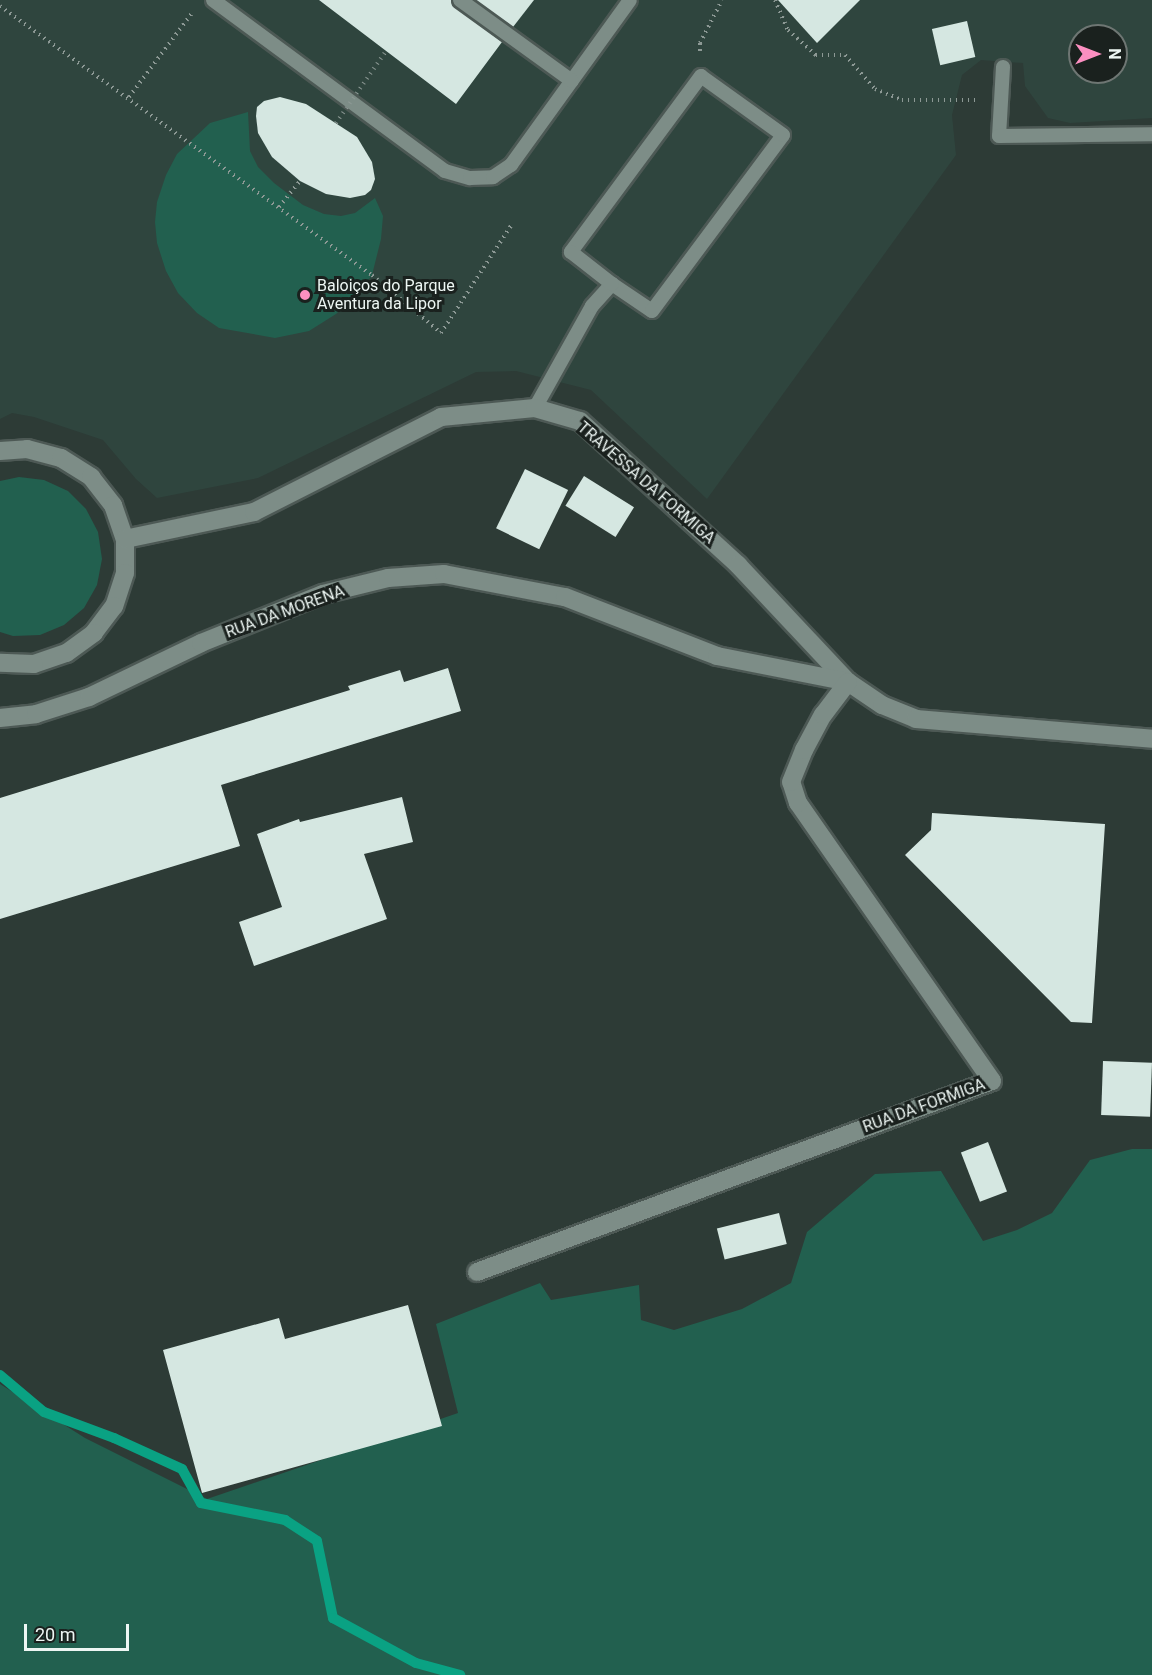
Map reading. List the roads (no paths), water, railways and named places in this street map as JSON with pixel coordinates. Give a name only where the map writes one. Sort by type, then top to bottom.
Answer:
[{"type":"street","name":"TRAVESSA DA FORMIGA","points":[[125,539],[254,512],[441,417],[535,408],[579,421],[738,565],[848,682]]},
{"type":"street","points":[[0,452],[27,449],[61,458],[91,477],[113,505],[125,539],[125,573],[114,606],[94,633],[66,653],[56,657],[34,664],[0,663]]},
{"type":"street","name":"RUA DA MORENA","points":[[0,718],[36,714],[89,698],[201,643],[304,602],[388,578],[444,574],[566,597],[717,656],[848,682]]},
{"type":"street","points":[[848,682],[882,705],[916,719],[1152,740]]},
{"type":"street","name":"RUA DA FORMIGA","points":[[477,1272],[992,1081],[798,803],[791,782],[804,750],[823,715],[848,682]]},
{"type":"lane","points":[[460,0],[572,81]]},
{"type":"lane","points":[[222,2],[445,171],[470,178],[493,177],[511,165],[630,0]]},
{"type":"lane","points":[[1003,67],[999,136],[1152,134]]},
{"type":"lane","points":[[701,76],[783,135],[652,311],[612,284],[571,252],[701,76]]},
{"type":"lane","points":[[535,408],[592,306],[612,284]]},
{"type":"waterway","points":[[0,1375],[44,1412],[114,1438],[182,1469],[201,1503],[285,1520],[317,1541],[333,1618],[416,1663],[460,1675]]},
{"type":"place","name":"Baloiços do Parque Aventura da Lipor","points":[[305,295]]}]
